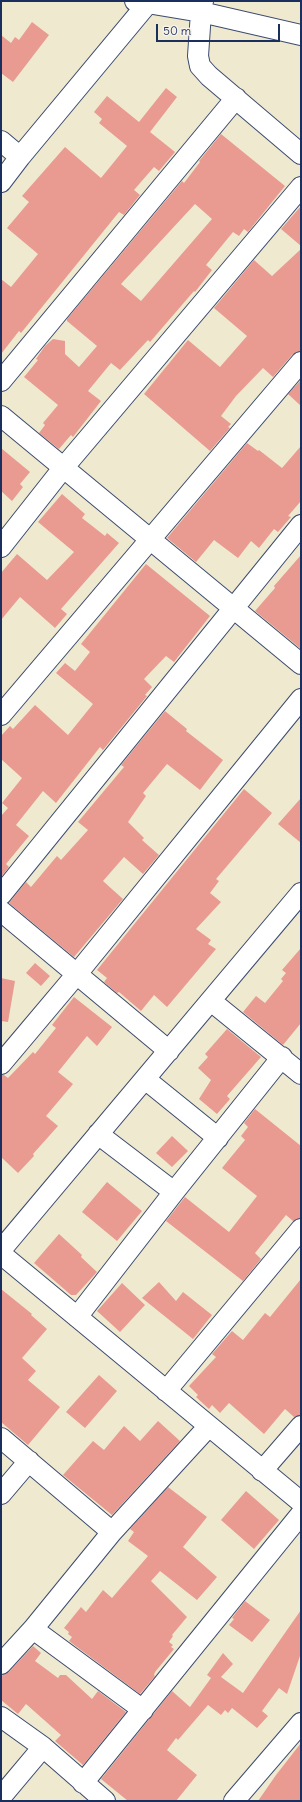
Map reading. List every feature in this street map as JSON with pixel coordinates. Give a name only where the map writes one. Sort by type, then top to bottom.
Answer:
[{"type":"street","points":[[1,182],[141,2],[202,6],[301,35]]},
{"type":"street","points":[[202,6],[198,56],[200,66],[209,76],[301,154]]},
{"type":"street","points":[[1,381],[236,98]]},
{"type":"street","points":[[1,141],[20,157]]},
{"type":"street","points":[[1,547],[64,467],[301,187]]},
{"type":"street","points":[[1,715],[301,362]]},
{"type":"street","points":[[1,416],[301,664]]},
{"type":"street","points":[[1,895],[301,525]]},
{"type":"street","points":[[1,1064],[76,975],[301,699]]},
{"type":"street","points":[[1,1250],[301,893]]},
{"type":"street","points":[[1,911],[169,1051]]},
{"type":"street","points":[[211,1001],[282,1057],[301,1074]]},
{"type":"street","points":[[77,1317],[174,1192],[282,1057]]},
{"type":"street","points":[[145,1079],[218,1138]]},
{"type":"street","points":[[98,1134],[174,1192]]},
{"type":"street","points":[[166,1391],[301,1229]]},
{"type":"street","points":[[1,1254],[301,1502]]},
{"type":"street","points":[[1,1664],[33,1629],[112,1532],[209,1426]]},
{"type":"street","points":[[262,1471],[301,1426]]},
{"type":"street","points":[[1,1438],[29,1460],[112,1532]]},
{"type":"street","points":[[1,1494],[29,1460]]},
{"type":"street","points":[[83,1783],[301,1514]]},
{"type":"street","points":[[33,1629],[143,1710]]},
{"type":"street","points":[[1,1717],[43,1747],[105,1801]]},
{"type":"street","points":[[234,1801],[301,1723]]},
{"type":"street","points":[[1,1798],[43,1747]]},
{"type":"building","points":[[32,22],[49,35],[13,82],[1,73],[1,35],[11,43],[15,37],[19,40]]},
{"type":"building","points":[[166,88],[177,97],[150,132],[175,152],[159,171],[154,167],[134,190],[140,195],[124,215],[119,212],[21,333],[19,331],[1,354],[1,279],[11,287],[38,254],[7,228],[29,202],[22,196],[65,147],[101,178],[127,146],[99,123],[102,119],[94,112],[107,96],[139,122]]},
{"type":"building","points":[[221,134],[285,186],[248,232],[244,229],[239,236],[233,232],[206,265],[212,270],[195,292],[194,291],[150,342],[148,340],[120,370],[111,363],[88,391],[101,401],[73,437],[71,435],[59,449],[39,433],[45,425],[43,423],[58,405],[24,377],[38,360],[36,359],[45,346],[53,339],[65,341],[65,354],[79,367],[97,346],[67,321],[67,319],[182,181],[184,183],[200,162],[199,161]],"holes":[[[195,204],[212,219],[141,301],[121,284]]]},
{"type":"building","points":[[301,206],[301,246],[281,229]]},
{"type":"building","points":[[301,249],[301,351],[292,355],[273,377],[263,368],[236,396],[221,416],[231,424],[228,427],[230,428],[210,451],[144,394],[188,340],[220,367],[247,336],[214,308],[254,260],[272,276]]},
{"type":"building","points":[[301,380],[301,406],[288,394]]},
{"type":"building","points":[[247,443],[258,451],[259,450],[282,468],[301,446],[301,501],[288,516],[291,517],[278,532],[274,529],[259,548],[251,541],[238,558],[214,540],[196,562],[167,538]]},
{"type":"building","points":[[1,448],[30,472],[20,484],[23,487],[12,501],[1,491]]},
{"type":"building","points":[[62,494],[85,514],[82,518],[105,536],[107,533],[119,543],[61,609],[67,614],[55,628],[20,597],[1,620],[1,573],[17,554],[47,580],[74,552],[38,522]]},
{"type":"building","points":[[301,555],[301,649],[255,611]]},
{"type":"building","points":[[146,564],[210,616],[174,662],[166,656],[144,679],[152,687],[145,695],[147,696],[103,750],[100,747],[56,803],[43,791],[16,825],[29,836],[6,864],[9,867],[1,877],[1,816],[8,808],[2,803],[22,778],[1,759],[1,736],[10,726],[13,729],[35,705],[68,735],[93,704],[56,673],[65,663],[75,671],[90,652],[81,644]]},
{"type":"building","points":[[165,711],[187,729],[186,731],[223,760],[200,790],[167,764],[143,793],[146,796],[128,822],[144,838],[142,840],[159,855],[143,874],[124,857],[103,881],[123,899],[74,957],[9,903],[26,882],[31,887],[57,856],[61,860],[88,830],[78,822],[124,767],[121,765]]},
{"type":"building","points":[[244,789],[272,813],[216,879],[219,881],[210,893],[221,902],[196,929],[211,940],[208,944],[216,949],[167,1007],[154,995],[141,1011],[119,992],[117,993],[104,982],[107,978],[97,970]]},
{"type":"building","points":[[301,798],[301,843],[278,824]]},
{"type":"building","points":[[301,948],[301,1023],[283,1045],[243,1012],[256,996],[265,1003],[283,981],[281,979],[286,973],[282,970]]},
{"type":"building","points":[[35,963],[50,976],[41,986],[26,973]]},
{"type":"building","points":[[1,978],[15,981],[8,1022],[1,1021]]},
{"type":"building","points":[[74,997],[112,1027],[97,1046],[87,1036],[58,1072],[73,1084],[46,1116],[58,1126],[18,1173],[1,1157],[1,1075],[8,1078],[33,1052],[35,1054],[56,1028],[52,1025]]},
{"type":"building","points":[[227,1029],[261,1057],[227,1096],[230,1099],[217,1114],[199,1099],[211,1080],[198,1068],[208,1057],[205,1054]]},
{"type":"building","points":[[255,1109],[301,1146],[301,1218],[293,1221],[286,1215],[255,1253],[261,1259],[243,1281],[166,1221],[185,1197],[229,1232],[257,1196],[222,1168],[245,1140],[241,1136],[248,1127],[244,1123]]},
{"type":"building","points":[[172,1136],[188,1151],[172,1167],[156,1153]]},
{"type":"building","points":[[107,1182],[142,1211],[117,1241],[82,1212]]},
{"type":"building","points":[[59,1234],[82,1255],[81,1257],[97,1272],[76,1295],[71,1295],[34,1263]]},
{"type":"building","points":[[301,1279],[301,1415],[294,1417],[285,1409],[264,1434],[229,1403],[220,1413],[212,1405],[209,1409],[196,1397],[198,1395],[189,1386],[216,1357],[212,1354],[232,1331],[243,1340],[265,1313],[270,1317]]},
{"type":"building","points":[[159,1282],[176,1301],[183,1292],[212,1315],[193,1339],[142,1298]]},
{"type":"building","points":[[122,1283],[145,1305],[120,1332],[97,1311]]},
{"type":"building","points":[[1,1289],[32,1314],[31,1315],[47,1329],[22,1358],[36,1371],[28,1380],[60,1407],[28,1445],[1,1422]]},
{"type":"building","points":[[99,1375],[117,1391],[85,1428],[66,1412]]},
{"type":"building","points":[[158,1421],[180,1441],[112,1515],[63,1475],[93,1441],[104,1450],[124,1426],[140,1441]]},
{"type":"building","points":[[168,1487],[207,1517],[183,1547],[217,1577],[197,1600],[160,1571],[151,1581],[187,1617],[172,1635],[173,1636],[169,1642],[173,1645],[171,1647],[174,1649],[155,1672],[155,1676],[140,1694],[69,1641],[72,1637],[64,1628],[81,1607],[86,1612],[103,1590],[112,1598],[148,1556],[128,1541],[134,1532],[130,1529]]},
{"type":"building","points":[[246,1491],[279,1520],[254,1549],[221,1520]]},
{"type":"building","points":[[245,1601],[270,1620],[252,1642],[229,1625],[234,1619],[232,1618]]},
{"type":"building","points":[[301,1610],[301,1653],[287,1694],[279,1688],[262,1711],[268,1716],[257,1728],[232,1708],[228,1713],[225,1710],[221,1715],[208,1705],[178,1740],[176,1738],[167,1750],[197,1775],[176,1801],[128,1801],[101,1779],[172,1691],[190,1707],[211,1678],[207,1675],[223,1653],[233,1664],[221,1677],[243,1693]]},
{"type":"building","points":[[33,1646],[41,1653],[35,1661],[58,1678],[60,1675],[66,1675],[92,1699],[98,1691],[126,1712],[83,1765],[55,1741],[61,1735],[26,1704],[18,1714],[1,1700],[1,1676],[9,1672]]},
{"type":"building","points":[[301,1743],[301,1801],[258,1801],[276,1775]]}]
